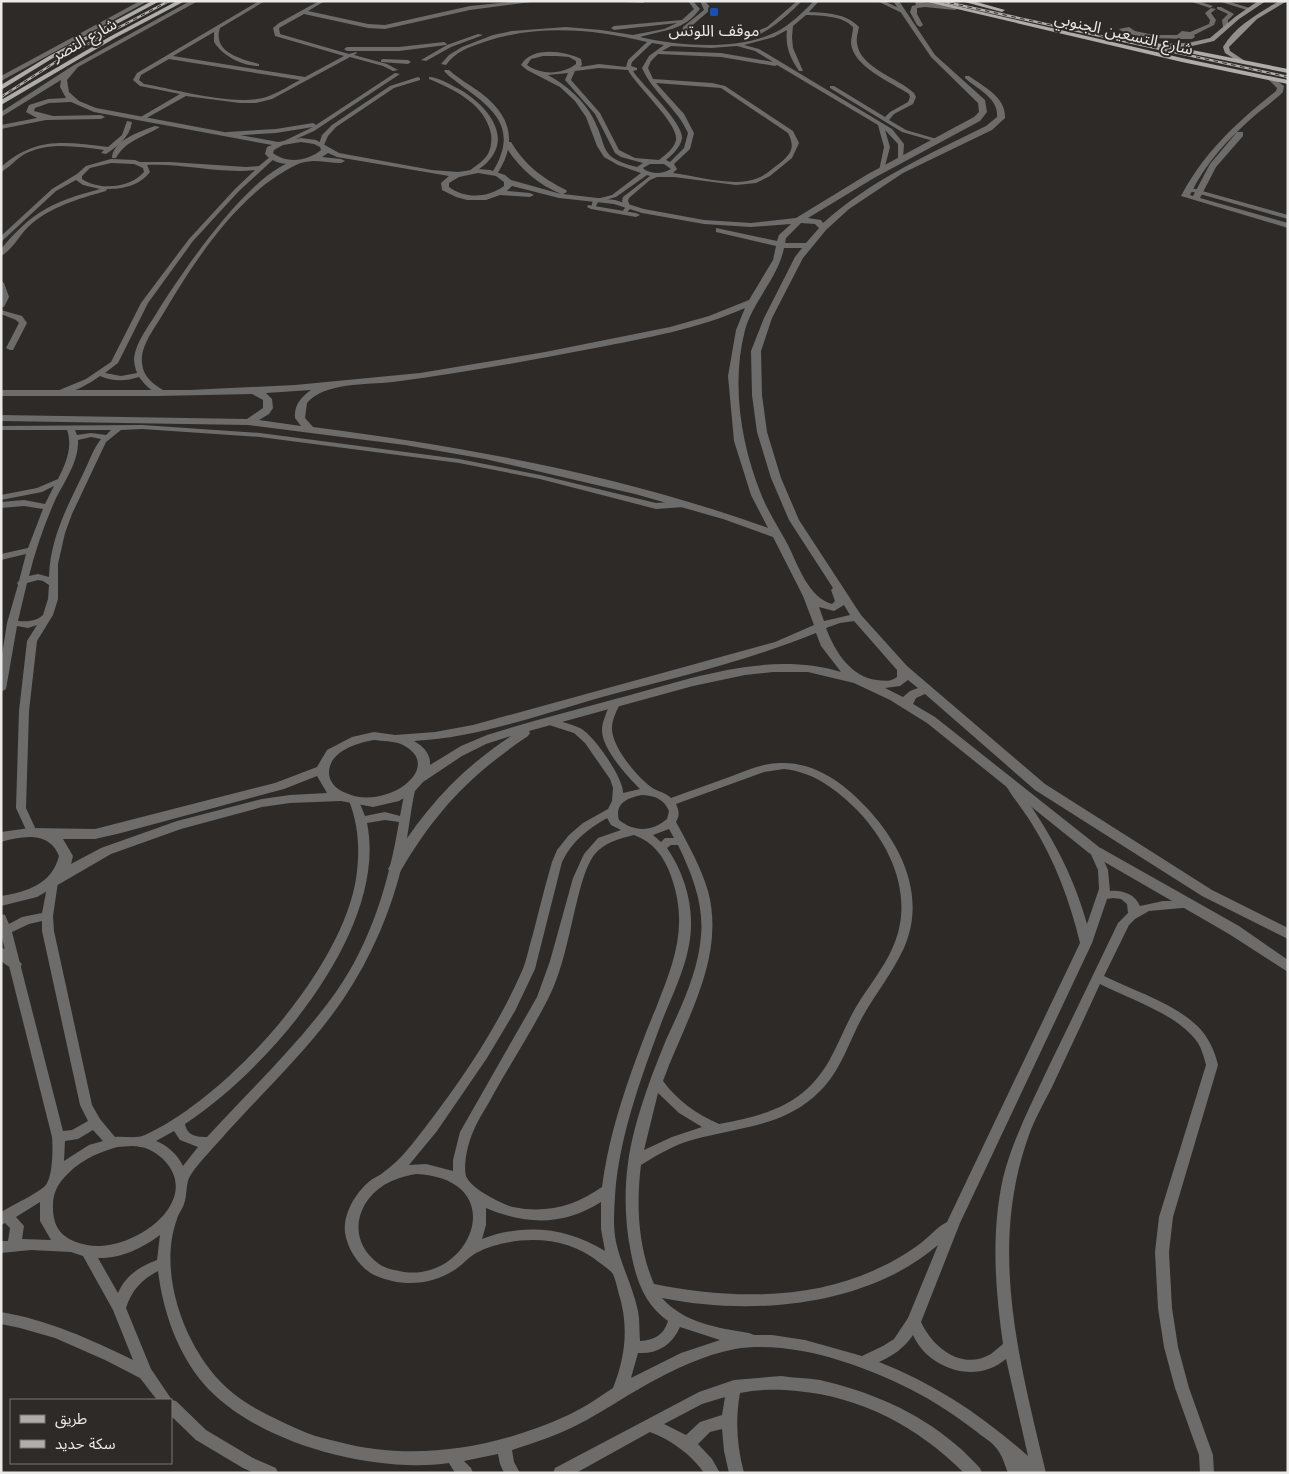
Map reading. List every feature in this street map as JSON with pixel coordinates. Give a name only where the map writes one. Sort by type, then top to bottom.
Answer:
[{"type":"main road","name":"شارع النصر","points":[[1,88],[120,19],[157,1]]},
{"type":"main road","name":"شارع التسعين الجنوبي","points":[[964,1],[1159,46],[1288,72]]},
{"type":"main road","points":[[1159,46],[1201,43],[1216,38],[1249,5],[1263,1]]},
{"type":"main road","points":[[1226,47],[1233,37],[1251,21],[1283,1]]},
{"type":"main road","name":"شارع النصر","points":[[1,104],[71,67],[124,31],[178,2]]},
{"type":"main road","name":"شارع التسعين الجنوبي","points":[[925,3],[955,8],[1202,65],[1288,82]]},
{"type":"main road","points":[[111,18],[120,19]]},
{"type":"main road","points":[[124,31],[136,33]]},
{"type":"main road","points":[[1201,43],[1214,47],[1226,47]]},
{"type":"main road","points":[[1226,47],[1229,54],[1243,62]]},
{"type":"main road","points":[[41,56],[51,58]]},
{"type":"main road","points":[[1202,65],[1214,56]]},
{"type":"street","points":[[1,79],[145,1]]},
{"type":"street","points":[[1,115],[71,67],[195,1]]},
{"type":"street","points":[[263,1],[140,74],[136,80],[142,85],[237,102],[251,102],[270,98],[351,54]]},
{"type":"street","points":[[323,1],[287,26],[286,33],[296,38],[336,48],[385,64],[396,72],[418,79]]},
{"type":"street","points":[[332,1],[278,26],[275,31],[277,35],[290,40],[351,54],[387,61],[416,61],[446,68],[494,107],[504,125],[508,144],[518,160],[534,176],[579,199],[594,204],[614,196],[643,171]]},
{"type":"street","points":[[306,13],[368,26],[385,27],[470,8],[537,1]]},
{"type":"street","points":[[604,1],[628,3],[643,1]]},
{"type":"street","points":[[634,37],[675,29],[697,10],[696,6],[690,1]]},
{"type":"street","points":[[534,71],[554,73],[599,66],[629,68],[646,65],[662,48],[676,45],[685,28],[707,10],[702,1]]},
{"type":"street","points":[[694,39],[732,38],[759,32],[769,28],[800,1]]},
{"type":"street","points":[[748,47],[764,41],[792,24],[817,1]]},
{"type":"street","points":[[878,1],[899,6],[925,3]]},
{"type":"street","points":[[1191,1],[1211,8],[1220,8],[1231,14],[1225,20],[1226,27]]},
{"type":"street","points":[[1226,2],[1249,5]]},
{"type":"street","points":[[912,4],[912,13],[937,48],[958,70],[993,98],[1001,108],[1002,116],[989,128],[900,171],[846,207],[822,228],[799,258],[768,318],[756,351],[757,395],[762,432],[776,478],[794,520],[857,617],[902,669],[1040,787],[1207,893],[1288,934]]},
{"type":"street","points":[[899,6],[929,51],[983,104],[982,114],[901,158],[799,220],[787,231],[782,237],[780,250],[752,302],[742,330],[733,376],[736,425],[739,441],[756,495],[809,596],[827,646],[835,658],[860,682],[893,684],[903,676],[902,669]]},
{"type":"street","points":[[793,8],[805,13]]},
{"type":"street","points":[[1131,32],[1154,37],[1191,34],[1213,24],[1214,20],[1208,13],[1211,8]]},
{"type":"street","points":[[787,13],[805,13],[845,19],[855,25],[854,44],[858,55],[868,65],[908,90],[913,97],[911,103],[889,115],[884,123],[887,147],[881,170]]},
{"type":"street","points":[[614,28],[685,20]]},
{"type":"street","points":[[336,48],[399,49],[460,41],[496,31],[537,25],[574,24],[614,28],[644,34],[681,36]]},
{"type":"street","points":[[792,24],[789,44],[792,56],[800,70]]},
{"type":"street","points":[[218,27],[214,39],[217,45],[230,56],[305,79]]},
{"type":"street","points":[[432,54],[440,57],[449,57],[464,47],[488,39],[536,30],[588,30],[634,37],[662,48]]},
{"type":"street","points":[[1170,31],[1180,35]]},
{"type":"street","points":[[666,32],[703,40]]},
{"type":"street","points":[[60,393],[76,388],[101,374],[114,363],[145,303],[191,240],[237,190],[261,168],[281,143],[322,124],[390,80],[399,66],[416,61],[460,41]]},
{"type":"street","points":[[661,161],[673,151],[679,134],[672,122],[633,75],[629,68],[630,61],[648,44],[728,44],[764,41]]},
{"type":"street","points":[[764,41],[766,49],[873,111],[899,140],[903,149],[901,158]]},
{"type":"street","points":[[728,44],[757,50],[838,99],[884,123],[919,137],[937,140]]},
{"type":"street","points":[[657,52],[721,55],[781,65]]},
{"type":"street","points":[[646,65],[630,61],[606,63],[578,60],[564,54],[536,56],[525,62],[526,67],[552,79],[577,99],[594,127],[603,152],[614,160],[643,171],[656,175],[689,176],[733,183],[754,182],[781,165],[793,153],[796,143],[791,132],[724,87],[653,81]]},
{"type":"street","points":[[168,57],[283,73],[318,72]]},
{"type":"street","points":[[431,78],[446,68],[449,57]]},
{"type":"street","points":[[568,77],[573,69],[580,64],[578,60]]},
{"type":"street","points":[[646,65],[653,81],[680,113],[691,133],[688,149],[672,166],[673,170],[664,174]]},
{"type":"street","points":[[71,67],[63,84],[67,95],[72,100],[94,110],[281,143],[306,140],[324,146],[337,155],[432,172],[460,174],[471,172],[495,173],[504,177],[508,182],[529,189],[579,199]]},
{"type":"street","points":[[552,79],[568,77]]},
{"type":"street","points":[[568,77],[570,83],[586,98],[600,116],[611,144],[616,151],[629,158],[649,162]]},
{"type":"street","points":[[311,159],[323,153],[326,134],[334,126],[383,93],[403,83],[431,78],[450,85],[470,98],[489,118],[494,133],[494,149],[486,161],[471,172]]},
{"type":"street","points":[[1270,78],[1279,84],[1288,86]]},
{"type":"street","points":[[390,80],[403,83]]},
{"type":"street","points":[[1279,84],[1281,88],[1279,92],[1240,123],[1220,143],[1187,190],[1185,196],[1197,195],[1288,217]]},
{"type":"street","points":[[968,89],[980,88]]},
{"type":"street","points":[[141,119],[186,93]]},
{"type":"street","points":[[1197,195],[1213,166],[1238,135],[1288,94]]},
{"type":"street","points":[[838,99],[848,97]]},
{"type":"street","points":[[49,118],[32,115],[31,109],[48,101],[72,100]]},
{"type":"street","points":[[873,111],[896,111]]},
{"type":"street","points":[[1,127],[49,118],[94,117],[129,126],[142,132]]},
{"type":"street","points":[[227,134],[276,131],[322,124]]},
{"type":"street","points":[[129,126],[157,127],[272,153],[282,160],[333,160],[417,175],[433,179],[451,193],[467,197],[480,197],[498,193],[529,195],[626,210],[745,235],[799,258]]},
{"type":"street","points":[[1,240],[54,190],[79,175],[90,163],[109,149],[129,126]]},
{"type":"street","points":[[118,161],[114,158],[113,154],[142,132],[157,127]]},
{"type":"street","points":[[309,131],[317,134],[326,134]]},
{"type":"street","points":[[899,140],[912,140],[919,137]]},
{"type":"street","points":[[495,173],[505,157],[508,144]]},
{"type":"street","points":[[1,170],[22,153],[44,146],[70,145],[109,149]]},
{"type":"street","points":[[88,167],[118,161],[238,170],[261,168]]},
{"type":"street","points":[[162,394],[153,388],[141,374],[138,359],[140,351],[163,309],[192,265],[225,223],[276,173],[301,161]]},
{"type":"street","points":[[643,171],[641,165],[661,161],[689,176]]},
{"type":"street","points":[[1,254],[24,227],[47,211],[72,200],[131,184],[144,177],[147,170],[140,164]]},
{"type":"street","points":[[444,186],[447,180],[460,174]]},
{"type":"street","points":[[79,175],[79,180],[88,186],[118,187]]},
{"type":"street","points":[[626,210],[624,201],[626,197],[656,175]]},
{"type":"street","points":[[498,193],[505,189],[508,182]]},
{"type":"street","points":[[1197,195],[1288,221]]},
{"type":"street","points":[[1197,195],[1288,226]]},
{"type":"street","points":[[626,210],[719,224],[751,225],[799,220],[818,222],[822,228]]},
{"type":"street","points":[[813,212],[822,216],[834,217]]},
{"type":"street","points":[[780,250],[809,245]]},
{"type":"street","points":[[1,283],[6,297],[1,305]]},
{"type":"street","points":[[1,393],[162,394],[254,391],[404,378],[550,354],[689,324],[725,314],[752,302]]},
{"type":"street","points":[[1,312],[19,318],[23,324],[10,348]]},
{"type":"street","points":[[101,374],[116,379],[129,378],[141,374]]},
{"type":"street","points":[[310,430],[300,418],[300,406],[310,395],[326,386]]},
{"type":"street","points":[[248,422],[257,418],[268,408],[270,403],[267,398],[254,391]]},
{"type":"street","points":[[1,418],[248,422],[405,442],[485,456],[629,488],[727,517],[776,535]]},
{"type":"street","points":[[260,435],[268,424]]},
{"type":"street","points":[[1,689],[21,583],[48,507],[72,457],[74,438],[70,427]]},
{"type":"street","points":[[112,1143],[95,1123],[86,1105],[48,931],[47,916],[54,880],[65,864],[64,849],[53,838],[38,833],[21,808],[24,711],[32,642],[46,619],[53,599],[54,564],[61,534],[84,476],[106,437],[119,427]]},
{"type":"street","points":[[1,428],[166,428],[260,435],[459,461],[540,477],[656,506],[684,504]]},
{"type":"street","points":[[74,438],[91,435],[106,437]]},
{"type":"street","points":[[1,498],[39,490],[60,481]]},
{"type":"street","points":[[1,505],[24,503],[48,507]]},
{"type":"street","points":[[1,557],[32,550]]},
{"type":"street","points":[[21,583],[33,577],[42,577],[53,584]]},
{"type":"street","points":[[809,596],[826,607],[838,606],[840,602],[837,586]]},
{"type":"street","points":[[144,1142],[178,1122],[216,1094],[251,1062],[293,1016],[322,974],[346,930],[358,894],[363,869],[364,845],[361,820],[348,799],[327,785],[323,777],[323,769],[328,758],[333,753],[351,741],[374,736],[397,738],[448,735],[714,663],[779,644],[837,620],[857,617]]},
{"type":"street","points":[[12,623],[28,625],[46,619]]},
{"type":"street","points":[[714,663],[720,667],[721,674]]},
{"type":"street","points":[[1,901],[29,896],[106,851],[154,833],[236,809],[262,803],[302,798],[384,800],[410,790],[437,765],[483,741],[616,702],[721,674],[773,667],[800,668],[821,670],[860,682],[907,704],[931,720],[1008,784],[1094,850],[1234,930],[1288,967]]},
{"type":"street","points":[[907,704],[908,699],[913,694],[928,690]]},
{"type":"street","points":[[616,702],[607,724],[608,737],[636,780],[653,793]]},
{"type":"street","points":[[550,722],[578,731],[589,741],[615,779],[618,788],[613,818],[618,825],[636,832],[661,848],[671,865],[682,893],[686,925],[678,967],[628,1100],[613,1154],[608,1212],[609,1236],[631,1311],[632,1346],[628,1370],[619,1393]]},
{"type":"street","points":[[395,869],[416,834],[444,798],[483,762],[534,726]]},
{"type":"street","points":[[448,735],[447,741],[449,746],[459,752]]},
{"type":"street","points":[[397,738],[412,744],[422,754],[425,766],[421,778]]},
{"type":"street","points":[[634,1163],[668,1144],[692,1135],[752,1124],[779,1114],[799,1103],[823,1080],[858,1015],[899,948],[907,917],[906,886],[896,858],[869,816],[840,789],[810,770],[789,766],[768,767],[670,802]]},
{"type":"street","points":[[1,836],[38,833],[95,834],[296,780],[323,769]]},
{"type":"street","points":[[296,780],[304,786],[302,798]]},
{"type":"street","points":[[1008,784],[1040,827],[1057,858],[1074,899],[1086,942]]},
{"type":"street","points":[[181,1179],[210,1142],[292,1056],[325,1016],[356,968],[373,936],[395,869],[410,790]]},
{"type":"street","points":[[467,1252],[478,1232],[480,1210],[468,1188],[460,1179],[459,1160],[466,1132],[543,997],[556,961],[578,878],[589,854],[602,841],[616,835],[656,831],[670,822],[674,812],[670,802],[663,796],[653,793],[633,793],[580,830],[562,850],[557,862],[529,969],[509,1011],[483,1055],[428,1134],[411,1155],[364,1195],[354,1211],[352,1220],[351,1236],[357,1252],[372,1267],[392,1276],[415,1278],[439,1272],[467,1252],[486,1243],[506,1236],[534,1234],[548,1234],[587,1246],[618,1270]]},
{"type":"street","points":[[361,820],[385,816],[404,820]]},
{"type":"street","points":[[670,822],[699,877],[706,906],[707,936],[699,975],[656,1081],[641,1131],[634,1163],[631,1203],[632,1224],[641,1268],[648,1289],[656,1302],[676,1318],[716,1332],[758,1341],[798,1344],[882,1368],[941,1397],[963,1412],[1002,1442],[1035,1473]]},
{"type":"street","points":[[95,834],[97,843],[106,851]]},
{"type":"street","points":[[661,848],[669,841],[681,842]]},
{"type":"street","points":[[862,1362],[888,1351],[899,1343],[914,1322],[953,1223],[1086,942],[1104,896],[1105,876],[1094,850]]},
{"type":"street","points":[[1104,896],[1115,894],[1127,897],[1134,905],[1134,914]]},
{"type":"street","points":[[1039,1473],[1009,1348],[1002,1300],[1000,1253],[1003,1210],[1011,1170],[1023,1134],[1124,923],[1134,914],[1158,905],[1189,904]]},
{"type":"street","points":[[7,930],[26,920],[47,916]]},
{"type":"street","points":[[1,918],[7,930],[58,1137],[59,1150],[56,1178]]},
{"type":"street","points":[[1234,930],[1252,936],[1263,936],[1265,929],[1258,920]]},
{"type":"street","points":[[1,953],[14,964]]},
{"type":"street","points":[[1098,978],[1181,1018],[1199,1035],[1210,1055],[1212,1065],[1166,1217],[1162,1270],[1164,1308],[1171,1347],[1182,1388],[1202,1441],[1208,1473]]},
{"type":"street","points":[[656,1081],[669,1098],[686,1113],[718,1130]]},
{"type":"street","points":[[178,1122],[179,1131],[189,1140],[199,1143],[210,1142]]},
{"type":"street","points":[[58,1137],[74,1136],[95,1123]]},
{"type":"street","points":[[170,1219],[150,1236],[125,1248],[99,1252],[86,1251],[72,1247],[60,1240],[51,1229],[46,1217],[46,1203],[49,1190],[56,1178],[67,1165],[80,1155],[112,1143],[144,1142],[162,1150],[175,1162],[181,1179],[179,1199],[170,1219],[164,1274],[176,1323],[189,1353],[210,1381],[224,1395],[257,1420],[296,1440],[347,1457],[385,1464],[461,1468],[505,1451],[569,1422],[619,1393],[697,1353],[758,1341]]},
{"type":"street","points":[[388,1176],[409,1170],[430,1169],[443,1172],[494,1207],[524,1215],[540,1216],[571,1211],[585,1206],[610,1189]]},
{"type":"street","points":[[7,1246],[17,1235],[17,1226],[4,1218],[49,1190]]},
{"type":"street","points":[[648,1289],[690,1298],[731,1302],[771,1301],[810,1295],[847,1286],[891,1268],[929,1245],[953,1223]]},
{"type":"street","points":[[7,1246],[72,1247]]},
{"type":"street","points":[[86,1251],[119,1308],[145,1373],[164,1399]]},
{"type":"street","points":[[119,1308],[123,1293],[133,1279],[148,1269],[164,1263]]},
{"type":"street","points":[[1,1318],[32,1324],[74,1339],[145,1373]]},
{"type":"street","points":[[632,1346],[650,1347],[658,1344],[671,1333],[676,1318]]},
{"type":"street","points":[[914,1322],[925,1346],[936,1355],[955,1364],[976,1366],[990,1363],[1001,1357],[1009,1348]]},
{"type":"street","points":[[560,1473],[709,1394],[751,1383],[788,1383],[824,1388],[859,1398],[895,1413],[947,1445],[976,1473]]},
{"type":"street","points":[[734,1387],[728,1420],[729,1439],[737,1473]]},
{"type":"street","points":[[172,1407],[202,1435],[248,1463],[271,1473]]},
{"type":"street","points":[[687,1444],[705,1427],[728,1420]]},
{"type":"street","points":[[648,1426],[675,1436],[687,1444],[698,1453],[713,1473]]},
{"type":"street","points":[[1002,1442],[1016,1473]]},
{"type":"street","points":[[505,1451],[507,1464],[513,1473]]},
{"type":"railway","points":[[1,97],[65,56],[169,1]]},
{"type":"railway","points":[[941,1],[1288,77]]},
{"type":"place","name":"موقف اللوتس","points":[[714,12]]}]
